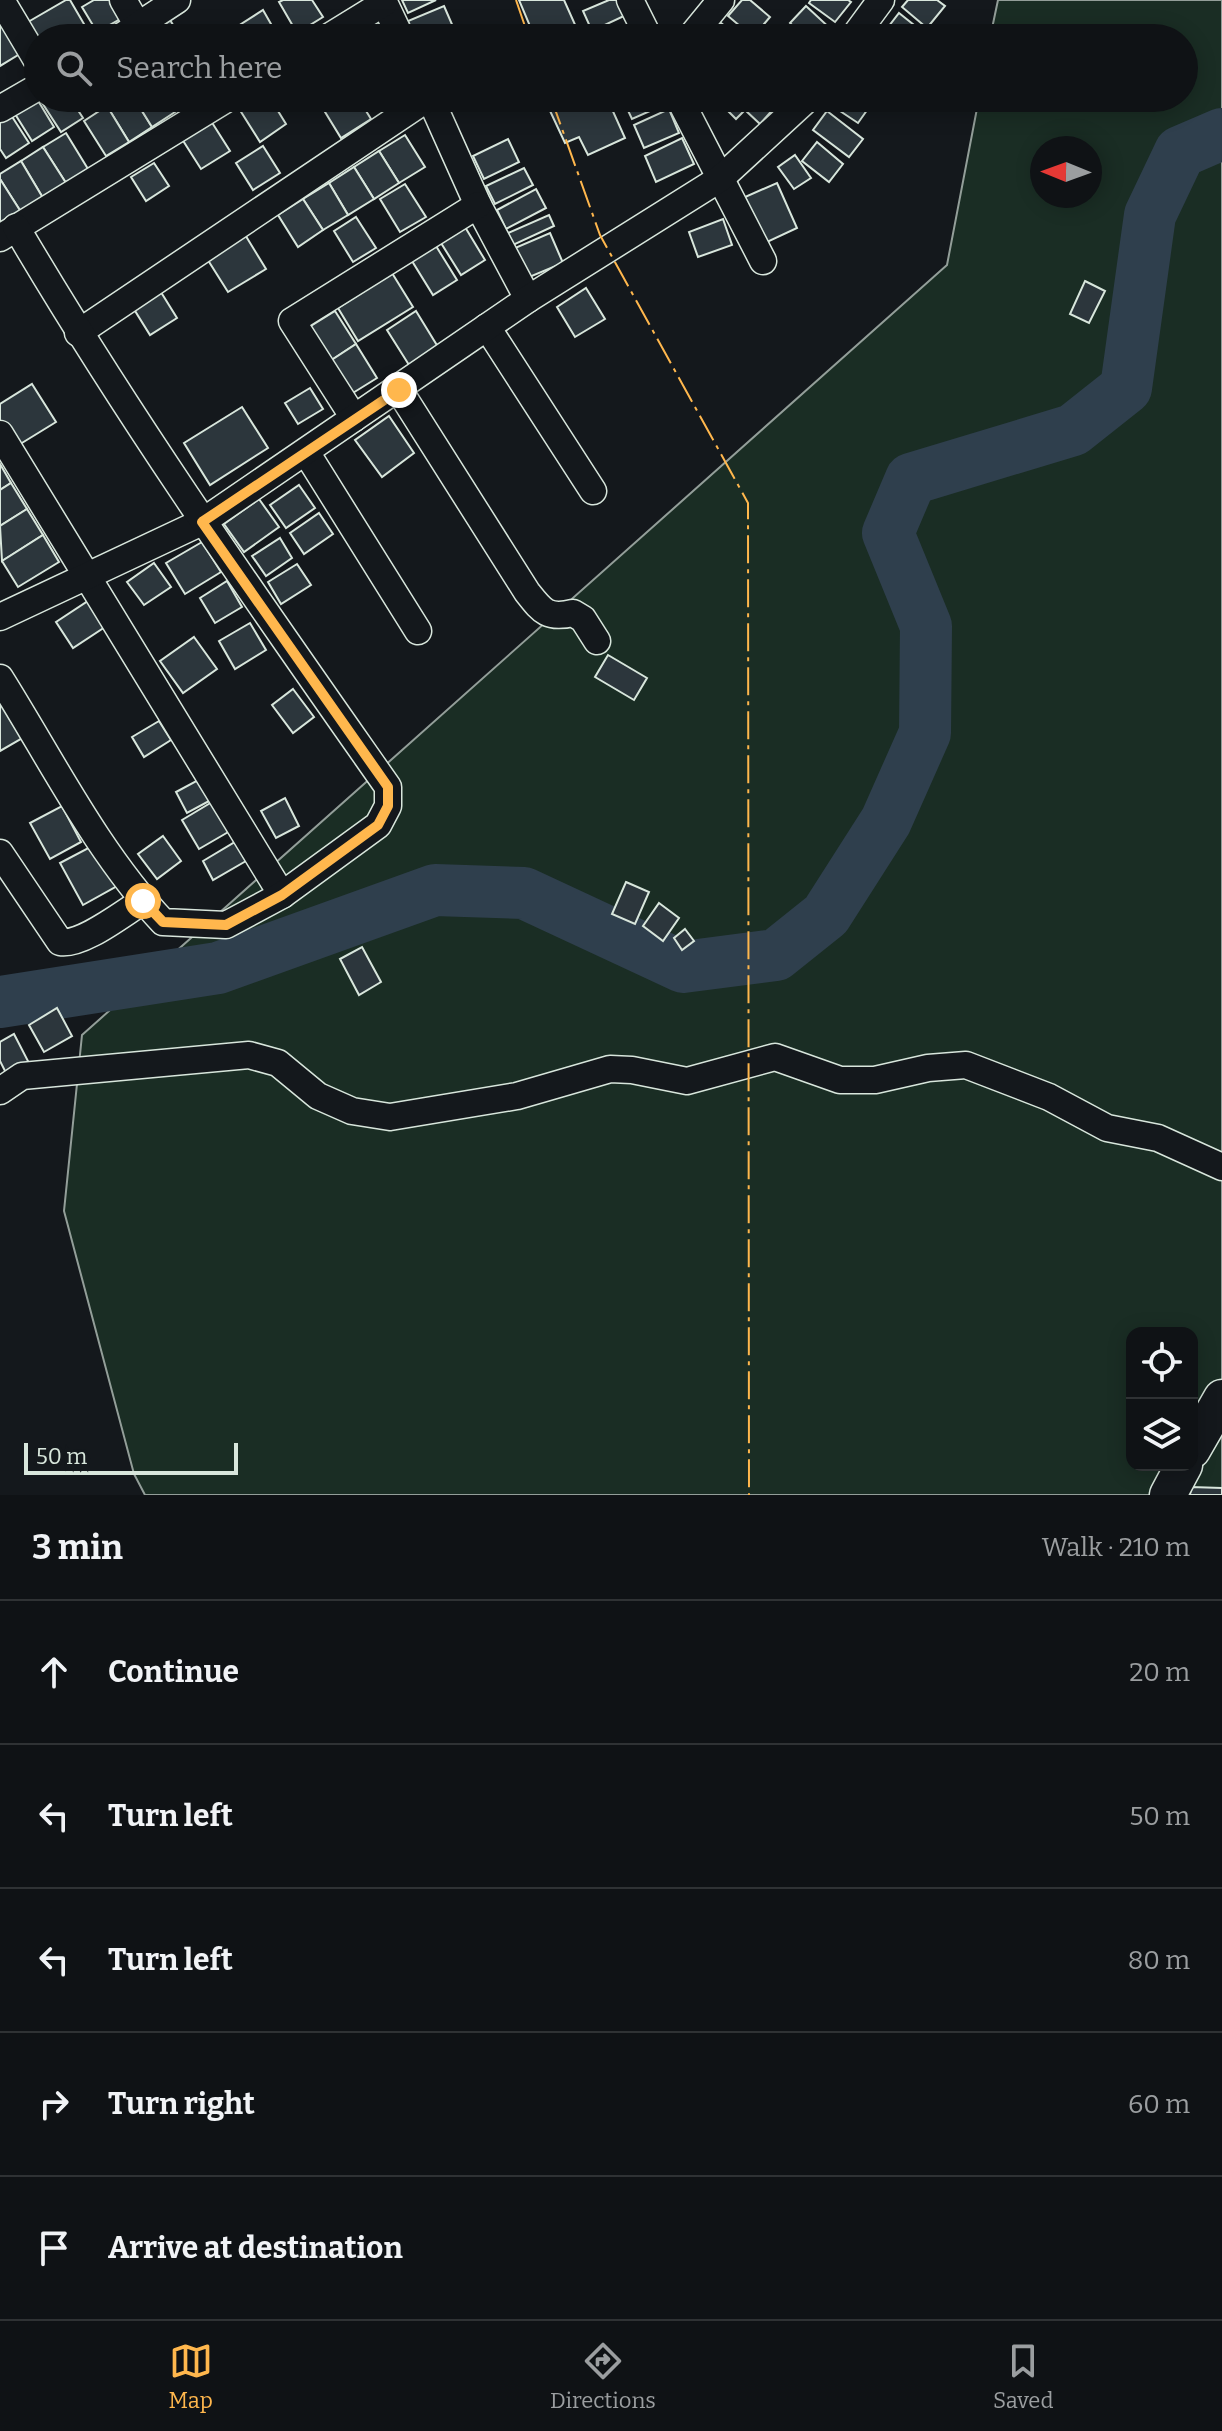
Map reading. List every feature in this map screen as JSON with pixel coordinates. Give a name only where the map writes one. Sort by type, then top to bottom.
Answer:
[{"type":"main road","points":[[1198,1440],[1222,1398]]},
{"type":"main road","points":[[1168,1495],[1181,1471]]},
{"type":"street","points":[[1,0],[24,39]]},
{"type":"street","points":[[123,0],[127,24]]},
{"type":"street","points":[[140,24],[177,0]]},
{"type":"street","points":[[630,0],[642,24]]},
{"type":"street","points":[[701,24],[721,0]]},
{"type":"street","points":[[863,24],[881,0]]},
{"type":"street","points":[[349,24],[384,2],[394,24]]},
{"type":"street","points":[[0,109],[24,95]]},
{"type":"street","points":[[0,678],[143,901],[163,922],[226,925],[282,895],[378,825],[388,806],[388,787],[202,522],[8,233],[205,112]]},
{"type":"street","points":[[78,333],[408,112]]},
{"type":"street","points":[[435,112],[478,205],[528,299]]},
{"type":"street","points":[[686,112],[763,261]]},
{"type":"street","points":[[0,617],[202,522],[528,299],[721,178],[793,112]]},
{"type":"street","points":[[354,418],[292,321],[478,205]]},
{"type":"street","points":[[487,327],[593,491]]},
{"type":"street","points":[[399,390],[527,592],[546,615],[556,617],[573,613],[583,619],[597,641]]},
{"type":"street","points":[[0,434],[282,895]]},
{"type":"street","points":[[306,452],[418,631]]},
{"type":"street","points":[[0,853],[60,942],[69,944],[84,938],[143,901]]},
{"type":"street","points":[[0,1091],[22,1076],[249,1055],[278,1063],[318,1096],[352,1111],[390,1117],[517,1096],[610,1069],[687,1081],[775,1057],[840,1080],[875,1080],[928,1068],[966,1065],[1049,1097],[1107,1128],[1158,1138],[1222,1167]]},
{"type":"green space","points":[[998,0],[1222,0],[1222,1495],[145,1495],[134,1474],[64,1211],[82,1035],[947,265],[976,112],[1198,112],[1198,24],[993,24]]},
{"type":"building","points":[[70,0],[84,24],[29,24]]},
{"type":"building","points":[[94,0],[112,0],[122,18],[111,24],[92,24],[82,7]]},
{"type":"building","points":[[312,0],[323,17],[312,24],[292,24],[279,2]]},
{"type":"building","points":[[402,0],[436,0],[408,13]]},
{"type":"building","points":[[519,0],[564,0],[575,24],[529,24]]},
{"type":"building","points":[[609,0],[617,0],[624,16],[607,24],[589,24],[583,11]]},
{"type":"building","points":[[742,0],[750,0],[770,17],[764,24],[738,24],[728,16]]},
{"type":"building","points":[[811,0],[851,2],[835,22],[809,3]]},
{"type":"building","points":[[908,0],[937,0],[945,6],[930,24],[922,24],[902,7]]},
{"type":"building","points":[[444,6],[452,24],[409,24],[408,21]]},
{"type":"building","points":[[806,6],[825,24],[791,24]]},
{"type":"building","points":[[263,10],[271,24],[241,24]]},
{"type":"building","points":[[0,12],[23,52],[0,66]]},
{"type":"building","points":[[899,13],[913,24],[890,24]]},
{"type":"building","points":[[167,15],[172,24],[153,24]]},
{"type":"building","points":[[24,108],[24,112],[45,112],[54,127],[32,141],[15,114]]},
{"type":"building","points":[[48,112],[79,112],[83,118],[61,132]]},
{"type":"building","points":[[98,112],[111,112],[129,142],[106,156],[84,121]]},
{"type":"building","points":[[111,112],[143,112],[152,127],[129,142]]},
{"type":"building","points":[[143,112],[175,112],[152,127]]},
{"type":"building","points":[[241,112],[279,112],[286,124],[260,142]]},
{"type":"building","points":[[325,112],[367,112],[371,119],[341,138]]},
{"type":"building","points":[[551,112],[613,112],[625,138],[588,155],[579,137],[565,143]]},
{"type":"building","points":[[629,112],[648,112],[632,119]]},
{"type":"building","points":[[662,112],[670,112],[679,133],[644,148],[634,125]]},
{"type":"building","points":[[729,112],[743,112],[736,119]]},
{"type":"building","points":[[747,112],[771,112],[760,124]]},
{"type":"building","points":[[828,112],[863,139],[849,157],[813,130]]},
{"type":"building","points":[[842,112],[866,112],[858,123]]},
{"type":"building","points":[[11,115],[29,143],[6,158],[0,149],[0,122]]},
{"type":"building","points":[[211,121],[230,151],[201,169],[182,139]]},
{"type":"building","points":[[66,133],[88,169],[66,183],[43,147]]},
{"type":"building","points":[[405,135],[425,167],[399,183],[379,151]]},
{"type":"building","points":[[682,138],[694,164],[656,182],[645,156]]},
{"type":"building","points":[[508,139],[519,162],[484,179],[473,156]]},
{"type":"building","points":[[817,142],[843,164],[829,182],[802,161]]},
{"type":"building","points":[[263,146],[280,173],[253,190],[236,163]]},
{"type":"building","points":[[43,147],[66,183],[43,198],[21,161]]},
{"type":"building","points":[[379,151],[399,183],[374,199],[354,167]]},
{"type":"building","points":[[795,155],[811,178],[794,189],[778,167]]},
{"type":"building","points":[[21,161],[43,198],[21,212],[0,179],[0,174]]},
{"type":"building","points":[[154,163],[169,186],[146,201],[131,177]]},
{"type":"building","points":[[354,167],[374,199],[348,215],[329,183]]},
{"type":"building","points":[[524,168],[533,185],[495,204],[486,186]]},
{"type":"building","points":[[0,179],[21,212],[0,225]]},
{"type":"building","points":[[329,183],[348,215],[323,230],[303,199]]},
{"type":"building","points":[[777,183],[797,228],[765,243],[745,197]]},
{"type":"building","points":[[405,184],[426,217],[400,232],[380,199]]},
{"type":"building","points":[[536,189],[546,208],[506,229],[497,210]]},
{"type":"building","points":[[303,199],[323,230],[298,247],[278,215]]},
{"type":"building","points":[[549,215],[554,226],[513,245],[508,233]]},
{"type":"building","points":[[356,217],[376,248],[353,262],[334,231]]},
{"type":"building","points":[[723,219],[732,245],[698,257],[689,232]]},
{"type":"building","points":[[465,227],[485,260],[461,275],[441,243]]},
{"type":"building","points":[[244,233],[266,269],[228,292],[206,257]]},
{"type":"building","points":[[550,233],[563,263],[527,278],[515,248]]},
{"type":"building","points":[[436,246],[457,280],[433,295],[412,261]]},
{"type":"building","points":[[392,273],[413,307],[358,341],[338,308]]},
{"type":"building","points":[[1085,281],[1105,291],[1089,323],[1070,314]]},
{"type":"building","points":[[586,288],[605,319],[575,337],[557,307]]},
{"type":"building","points":[[159,289],[177,318],[150,335],[132,306]]},
{"type":"building","points":[[335,311],[356,344],[327,363],[306,329]]},
{"type":"building","points":[[416,311],[438,347],[409,365],[387,330]]},
{"type":"building","points":[[356,344],[377,378],[348,396],[327,363]]},
{"type":"building","points":[[32,384],[56,422],[17,446],[0,420],[0,404]]},
{"type":"building","points":[[310,388],[323,409],[298,424],[285,403]]},
{"type":"building","points":[[242,407],[268,448],[210,485],[184,443]]},
{"type":"building","points":[[389,416],[414,453],[382,477],[355,440]]},
{"type":"building","points":[[0,464],[11,483],[0,490]]},
{"type":"building","points":[[11,483],[27,509],[0,526],[0,490]]},
{"type":"building","points":[[299,485],[315,508],[286,528],[270,505]]},
{"type":"building","points":[[259,499],[279,527],[244,552],[224,524]]},
{"type":"building","points":[[27,509],[43,535],[2,561],[0,526]]},
{"type":"building","points":[[319,513],[333,534],[304,554],[290,533]]},
{"type":"building","points":[[43,535],[59,562],[18,587],[2,561]]},
{"type":"building","points":[[280,538],[292,558],[266,576],[252,556]]},
{"type":"building","points":[[202,542],[221,572],[185,594],[166,563]]},
{"type":"building","points":[[154,563],[171,587],[144,605],[127,582]]},
{"type":"building","points":[[297,564],[311,585],[281,604],[268,582]]},
{"type":"building","points":[[227,581],[242,607],[215,623],[200,598]]},
{"type":"building","points":[[88,601],[105,627],[73,648],[56,622]]},
{"type":"building","points":[[250,623],[266,650],[235,669],[219,641]]},
{"type":"building","points":[[194,637],[217,669],[183,693],[160,661]]},
{"type":"building","points":[[608,655],[647,678],[634,700],[595,677]]},
{"type":"building","points":[[293,689],[314,717],[293,733],[272,705]]},
{"type":"building","points":[[5,701],[24,737],[0,751],[0,704]]},
{"type":"building","points":[[159,721],[171,740],[144,757],[132,737]]},
{"type":"building","points":[[200,779],[211,800],[187,813],[176,792]]},
{"type":"building","points":[[285,798],[299,826],[276,838],[261,811]]},
{"type":"building","points":[[212,802],[230,831],[199,849],[182,820]]},
{"type":"building","points":[[62,806],[81,842],[50,859],[30,823]]},
{"type":"building","points":[[163,836],[181,861],[157,879],[138,854]]},
{"type":"building","points":[[235,842],[246,861],[213,880],[203,861]]},
{"type":"building","points":[[94,845],[117,886],[83,905],[60,863]]},
{"type":"building","points":[[626,882],[649,892],[635,924],[612,914]]},
{"type":"building","points":[[659,903],[679,918],[663,941],[643,926]]},
{"type":"building","points":[[685,929],[694,941],[682,950],[674,938]]},
{"type":"building","points":[[362,947],[381,982],[359,995],[340,959]]},
{"type":"building","points":[[57,1008],[72,1036],[44,1052],[29,1025]]},
{"type":"building","points":[[14,1034],[29,1063],[7,1075],[0,1061],[0,1042]]},
{"type":"building","points":[[1191,1487],[1222,1488],[1222,1495],[1190,1495]]},
{"type":"waterway","points":[[0,1002],[218,968],[435,890],[524,893],[683,967],[776,955],[826,915],[886,821],[925,733],[926,626],[888,533],[911,479],[1073,430],[1126,388],[1150,215],[1180,152],[1222,134]]},
{"type":"power","points":[[516,0],[524,24]]},
{"type":"power","points":[[556,112],[600,235],[748,503],[749,1495]]},
{"type":"route","points":[[143,901],[163,922],[226,925],[282,895],[378,825],[388,806],[388,787],[202,522],[399,390]]}]
